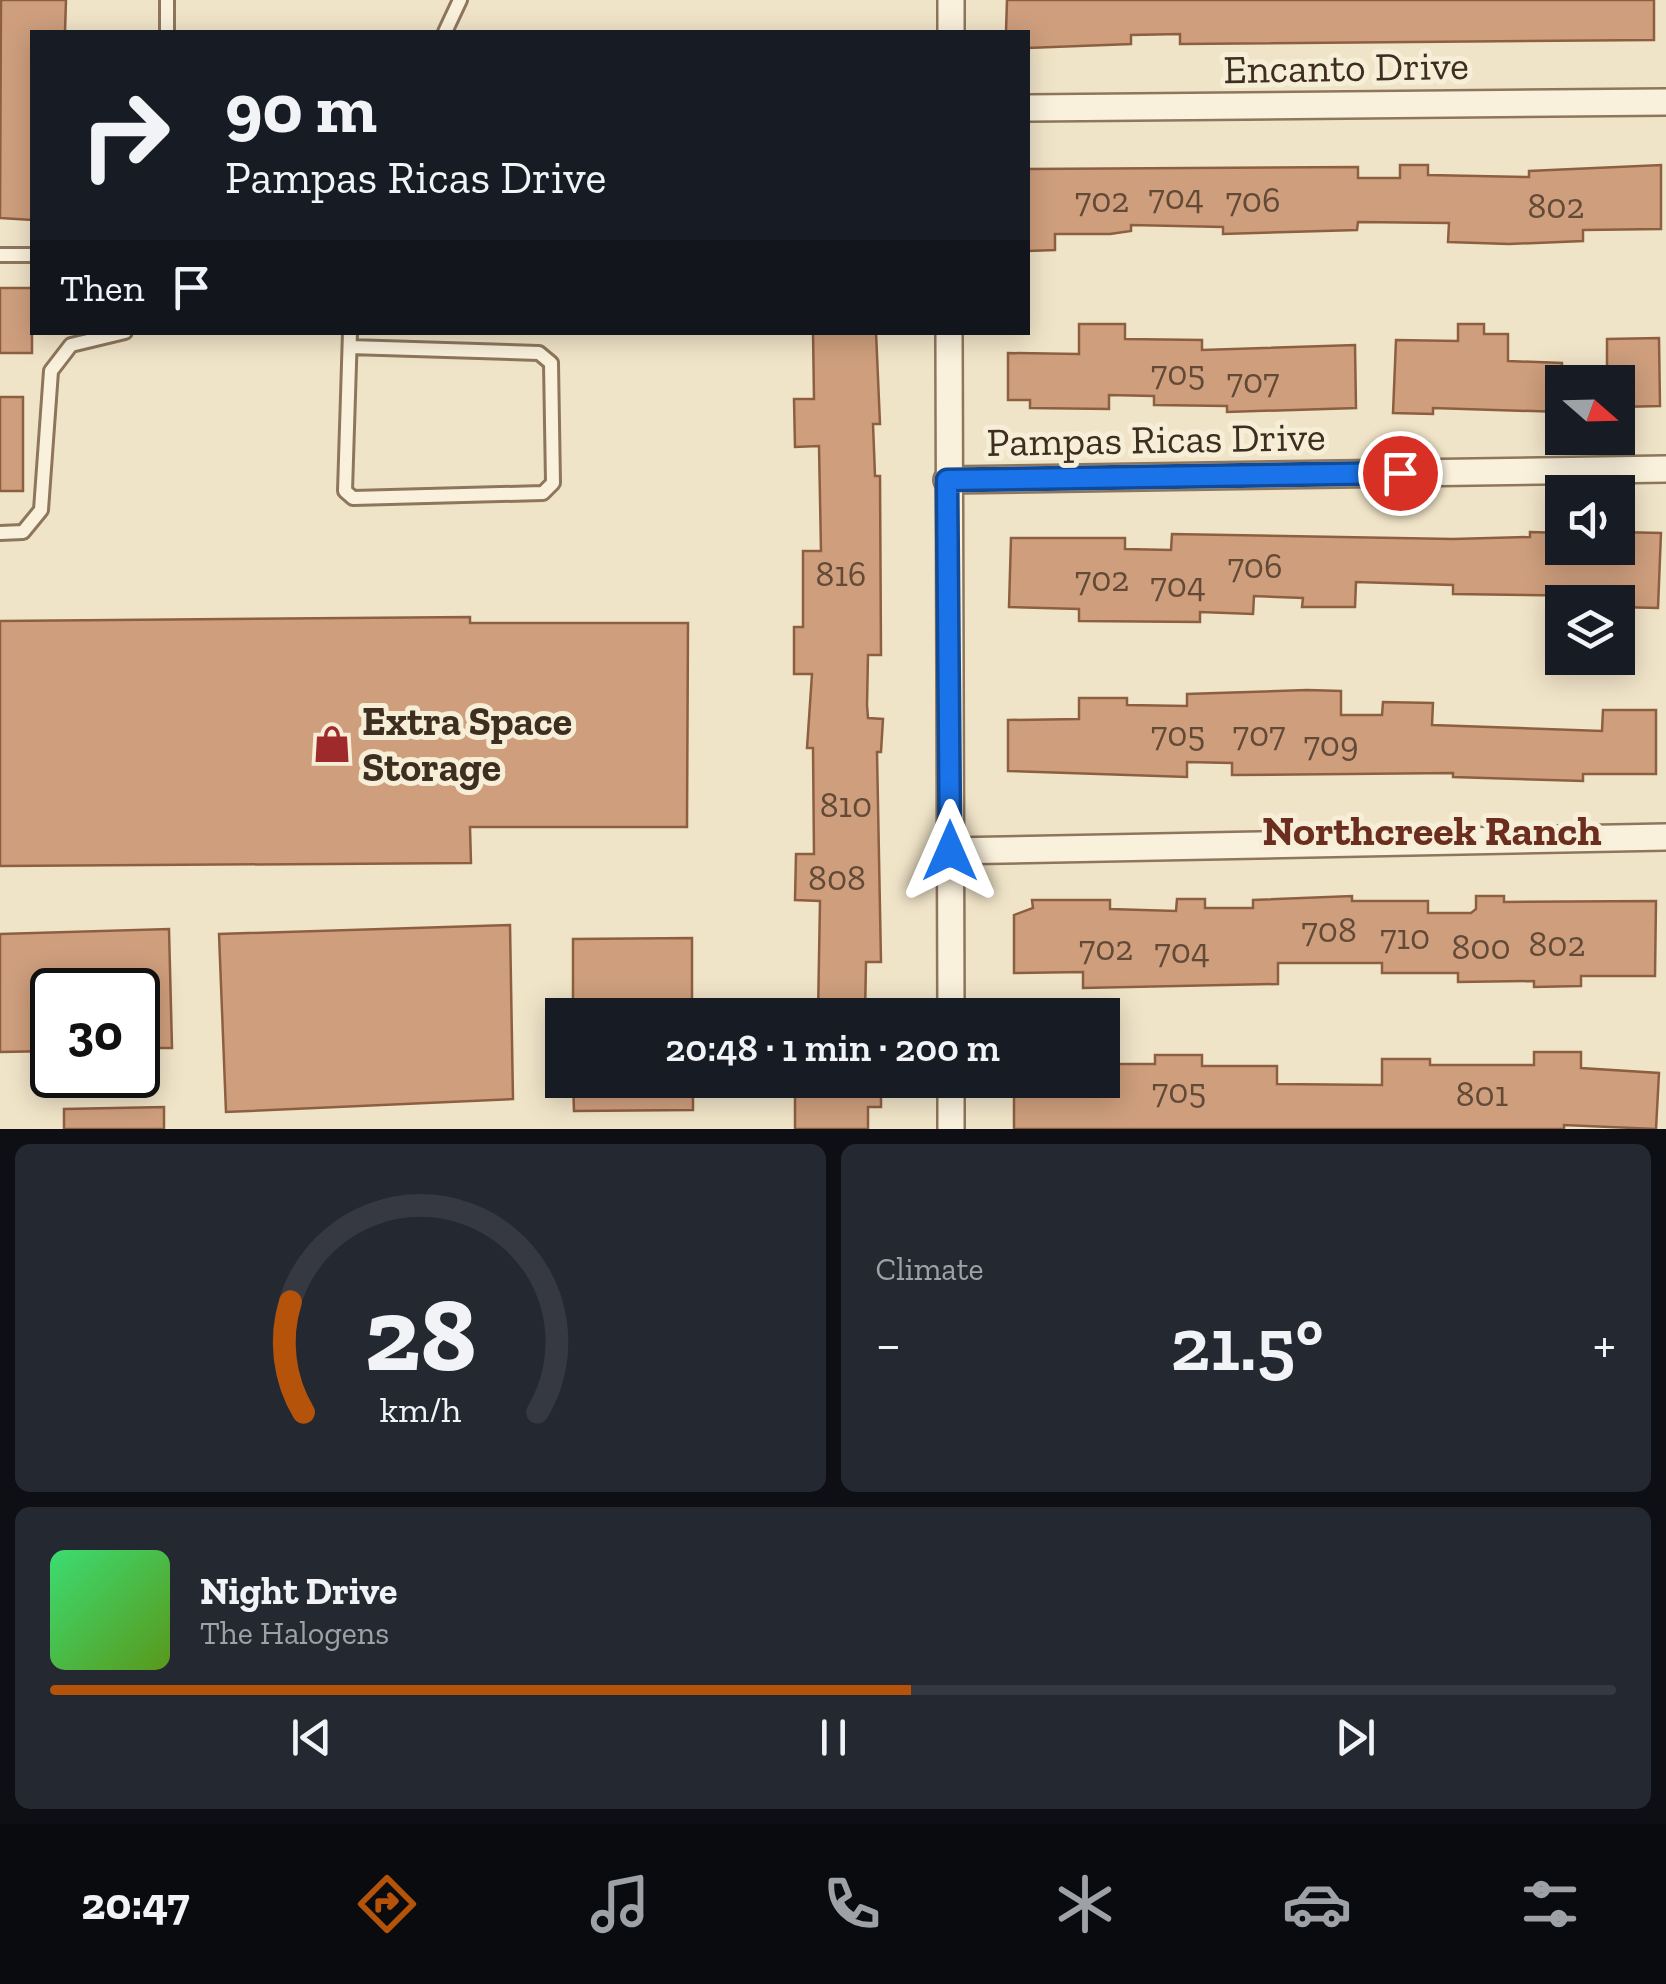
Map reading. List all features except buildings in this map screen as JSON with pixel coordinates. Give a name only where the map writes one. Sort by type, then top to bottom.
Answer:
[{"type":"street","points":[[950,0],[951,30]]},
{"type":"street","name":"Encanto Drive","points":[[1030,108],[1666,102]]},
{"type":"street","points":[[949,335],[950,998]]},
{"type":"street","name":"Pampas Ricas Drive","points":[[947,480],[1666,469]]},
{"type":"street","points":[[950,851],[1666,836]]},
{"type":"street","points":[[951,1098],[952,1129]]},
{"type":"lane","points":[[167,0],[167,30]]},
{"type":"lane","points":[[445,30],[460,0]]},
{"type":"lane","points":[[0,255],[30,256]]},
{"type":"lane","points":[[0,533],[23,532],[41,510],[50,371],[71,345],[113,335]]},
{"type":"lane","points":[[350,340],[539,353],[551,363],[552,483],[543,493],[353,498],[345,490],[350,340]]},
{"type":"place","name":"Extra Space Storage","points":[[332,744]]},
{"type":"district","name":"Northcreek Ranch","points":[[1432,830]]},
{"type":"route","points":[[950,851],[947,480],[1400,473]]}]
